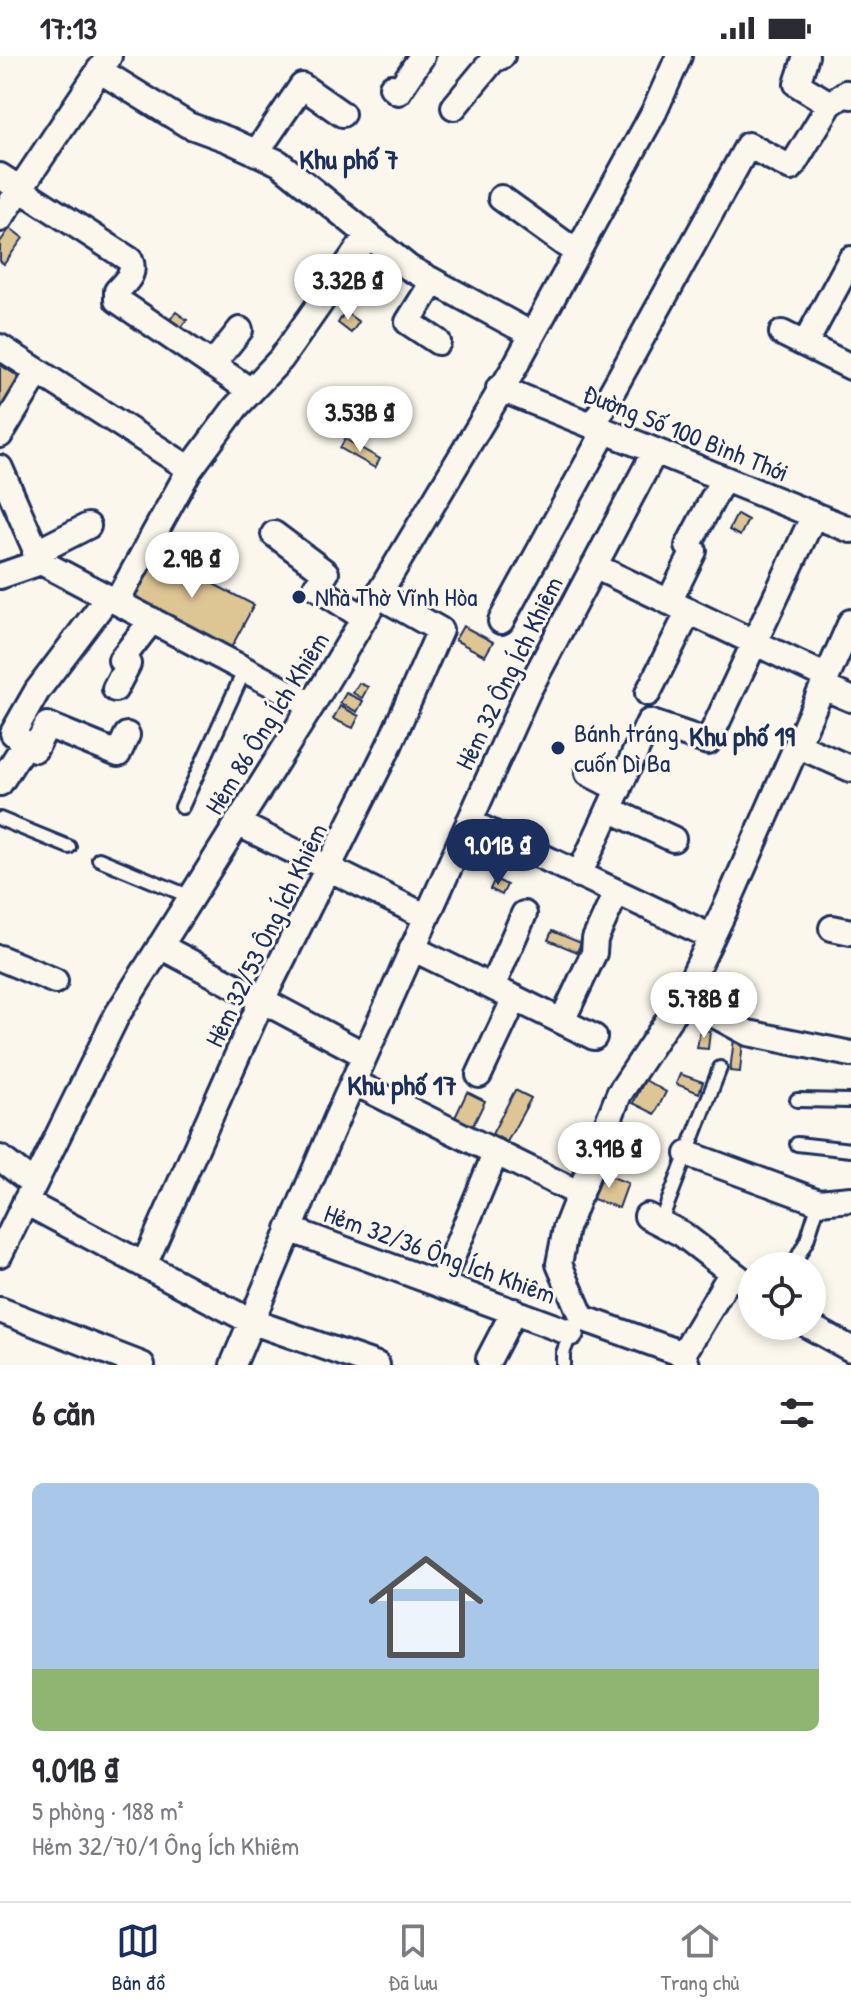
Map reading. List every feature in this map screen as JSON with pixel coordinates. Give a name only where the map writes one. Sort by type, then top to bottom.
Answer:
[{"type":"street","points":[[392,87],[398,92],[422,56]]},
{"type":"street","name":"Hẻm 86 Ông Ích Khiêm","points":[[0,1254],[117,1015],[312,705],[499,388],[513,370],[654,112],[679,56]]},
{"type":"street","points":[[501,621],[748,145],[791,168],[840,100],[797,84],[806,56]]},
{"type":"street","points":[[454,107],[494,57]]},
{"type":"street","points":[[0,219],[104,63],[188,125],[279,163],[409,268],[531,334]]},
{"type":"street","points":[[256,153],[302,86],[342,114]]},
{"type":"street","points":[[0,176],[130,260],[133,267],[131,276],[117,291],[117,300],[251,391]]},
{"type":"street","points":[[501,198],[576,252]]},
{"type":"street","points":[[0,783],[13,734],[37,691],[113,599],[190,469],[251,391],[281,359],[368,235]]},
{"type":"street","points":[[805,344],[851,259]]},
{"type":"street","points":[[433,282],[408,322],[438,342]]},
{"type":"street","points":[[212,365],[240,330]]},
{"type":"street","points":[[782,333],[851,367]]},
{"type":"street","points":[[0,347],[190,469]]},
{"type":"street","points":[[0,435],[38,372]]},
{"type":"street","name":"Đường Số 100 Bình Thới","points":[[499,388],[851,530]]},
{"type":"street","name":"Hẻm 32 Ông Ích Khiêm","points":[[233,1365],[353,1082],[527,693],[655,451]]},
{"type":"street","points":[[0,468],[38,557],[312,705]]},
{"type":"street","points":[[648,693],[679,607],[694,551],[688,546],[723,479]]},
{"type":"street","points":[[579,875],[649,722],[708,742],[814,515]]},
{"type":"street","points":[[0,576],[88,526]]},
{"type":"street","points":[[274,534],[326,573],[316,587],[364,618]]},
{"type":"street","points":[[594,566],[755,643],[851,699]]},
{"type":"street","name":"Hẻm 32/53 Ông Ích Khiêm","points":[[144,1265],[262,1000],[388,748],[440,630],[378,595]]},
{"type":"street","points":[[115,689],[128,664],[121,660],[152,620]]},
{"type":"street","points":[[576,1325],[559,1264],[566,1228],[619,1094],[683,998],[851,622]]},
{"type":"street","points":[[13,734],[35,749],[47,725],[118,754],[127,735]]},
{"type":"street","points":[[797,745],[851,769]]},
{"type":"street","points":[[588,773],[614,799],[673,839]]},
{"type":"street","points":[[469,822],[712,937]]},
{"type":"street","points":[[237,823],[427,917]]},
{"type":"street","points":[[562,1021],[594,953],[595,939],[616,893]]},
{"type":"street","points":[[492,987],[524,914]]},
{"type":"street","points":[[160,946],[365,1055]]},
{"type":"street","points":[[412,948],[594,1037]]},
{"type":"street","points":[[0,958],[55,981]]},
{"type":"street","points":[[479,1075],[515,998]]},
{"type":"street","points":[[683,998],[748,1033],[851,1054]]},
{"type":"street","points":[[353,1082],[580,1194]]},
{"type":"street","points":[[441,1284],[496,1152]]},
{"type":"street","points":[[688,1154],[819,1202],[851,1199]]},
{"type":"street","points":[[0,1158],[30,1193],[144,1265],[250,1321],[377,1365]]},
{"type":"street","points":[[654,1219],[682,1234],[738,1279]]},
{"type":"street","name":"Hẻm 32/36 Ông Ích Khiêm","points":[[289,1229],[514,1311],[576,1325],[685,1360]]},
{"type":"street","points":[[685,1360],[731,1274]]},
{"type":"street","points":[[0,1310],[142,1365]]},
{"type":"street","points":[[489,1359],[514,1311]]},
{"type":"street","points":[[826,1335],[851,1349]]},
{"type":"lane","points":[[182,807],[245,669]]},
{"type":"lane","points":[[0,819],[69,847]]},
{"type":"lane","points":[[99,859],[191,897]]},
{"type":"lane","points":[[654,1219],[688,1154],[720,1068]]},
{"type":"lane","points":[[797,1100],[851,1101]]},
{"type":"lane","points":[[797,1144],[851,1150]]},
{"type":"lane","points":[[801,1252],[819,1202]]},
{"type":"lane","points":[[563,1365],[563,1353],[576,1325]]},
{"type":"building","points":[[10,228],[23,238],[4,264],[0,261],[0,242]]},
{"type":"building","points":[[176,312],[187,320],[176,335],[165,326]]},
{"type":"building","points":[[345,312],[359,322],[351,333],[338,323]]},
{"type":"building","points":[[0,365],[21,378],[0,409]]},
{"type":"building","points":[[345,439],[380,459],[375,468],[340,448]]},
{"type":"building","points":[[737,514],[748,520],[740,536],[729,530]]},
{"type":"building","points":[[152,552],[254,605],[231,648],[129,595]]},
{"type":"building","points":[[463,626],[493,642],[485,656],[455,640]]},
{"type":"building","points":[[359,683],[368,687],[362,698],[353,693]]},
{"type":"building","points":[[346,693],[363,701],[357,712],[340,703]]},
{"type":"building","points":[[340,706],[359,716],[353,728],[333,719]]},
{"type":"building","points":[[495,879],[507,885],[502,895],[490,889]]},
{"type":"building","points":[[552,931],[581,943],[577,952],[548,940]]},
{"type":"building","points":[[700,1030],[710,1031],[708,1049],[697,1048]]},
{"type":"building","points":[[734,1039],[743,1040],[740,1072],[730,1071]]},
{"type":"building","points":[[680,1074],[703,1082],[699,1093],[676,1084]]},
{"type":"building","points":[[645,1080],[666,1092],[655,1114],[633,1103]]},
{"type":"building","points":[[515,1090],[531,1098],[507,1142],[492,1134]]},
{"type":"building","points":[[467,1092],[485,1101],[468,1136],[450,1128]]},
{"type":"building","points":[[599,1172],[628,1183],[619,1208],[590,1198]]},
{"type":"place","name":"Nhà Thờ Vĩnh Hòa","points":[[299,597]]},
{"type":"place","name":"Bánh tráng cuốn Dì Ba","points":[[558,748]]},
{"type":"district","name":"Khu phố 7","points":[[349,159]]},
{"type":"district","name":"Khu phố 19","points":[[742,736]]},
{"type":"district","name":"Khu phố 17","points":[[402,1085]]}]
